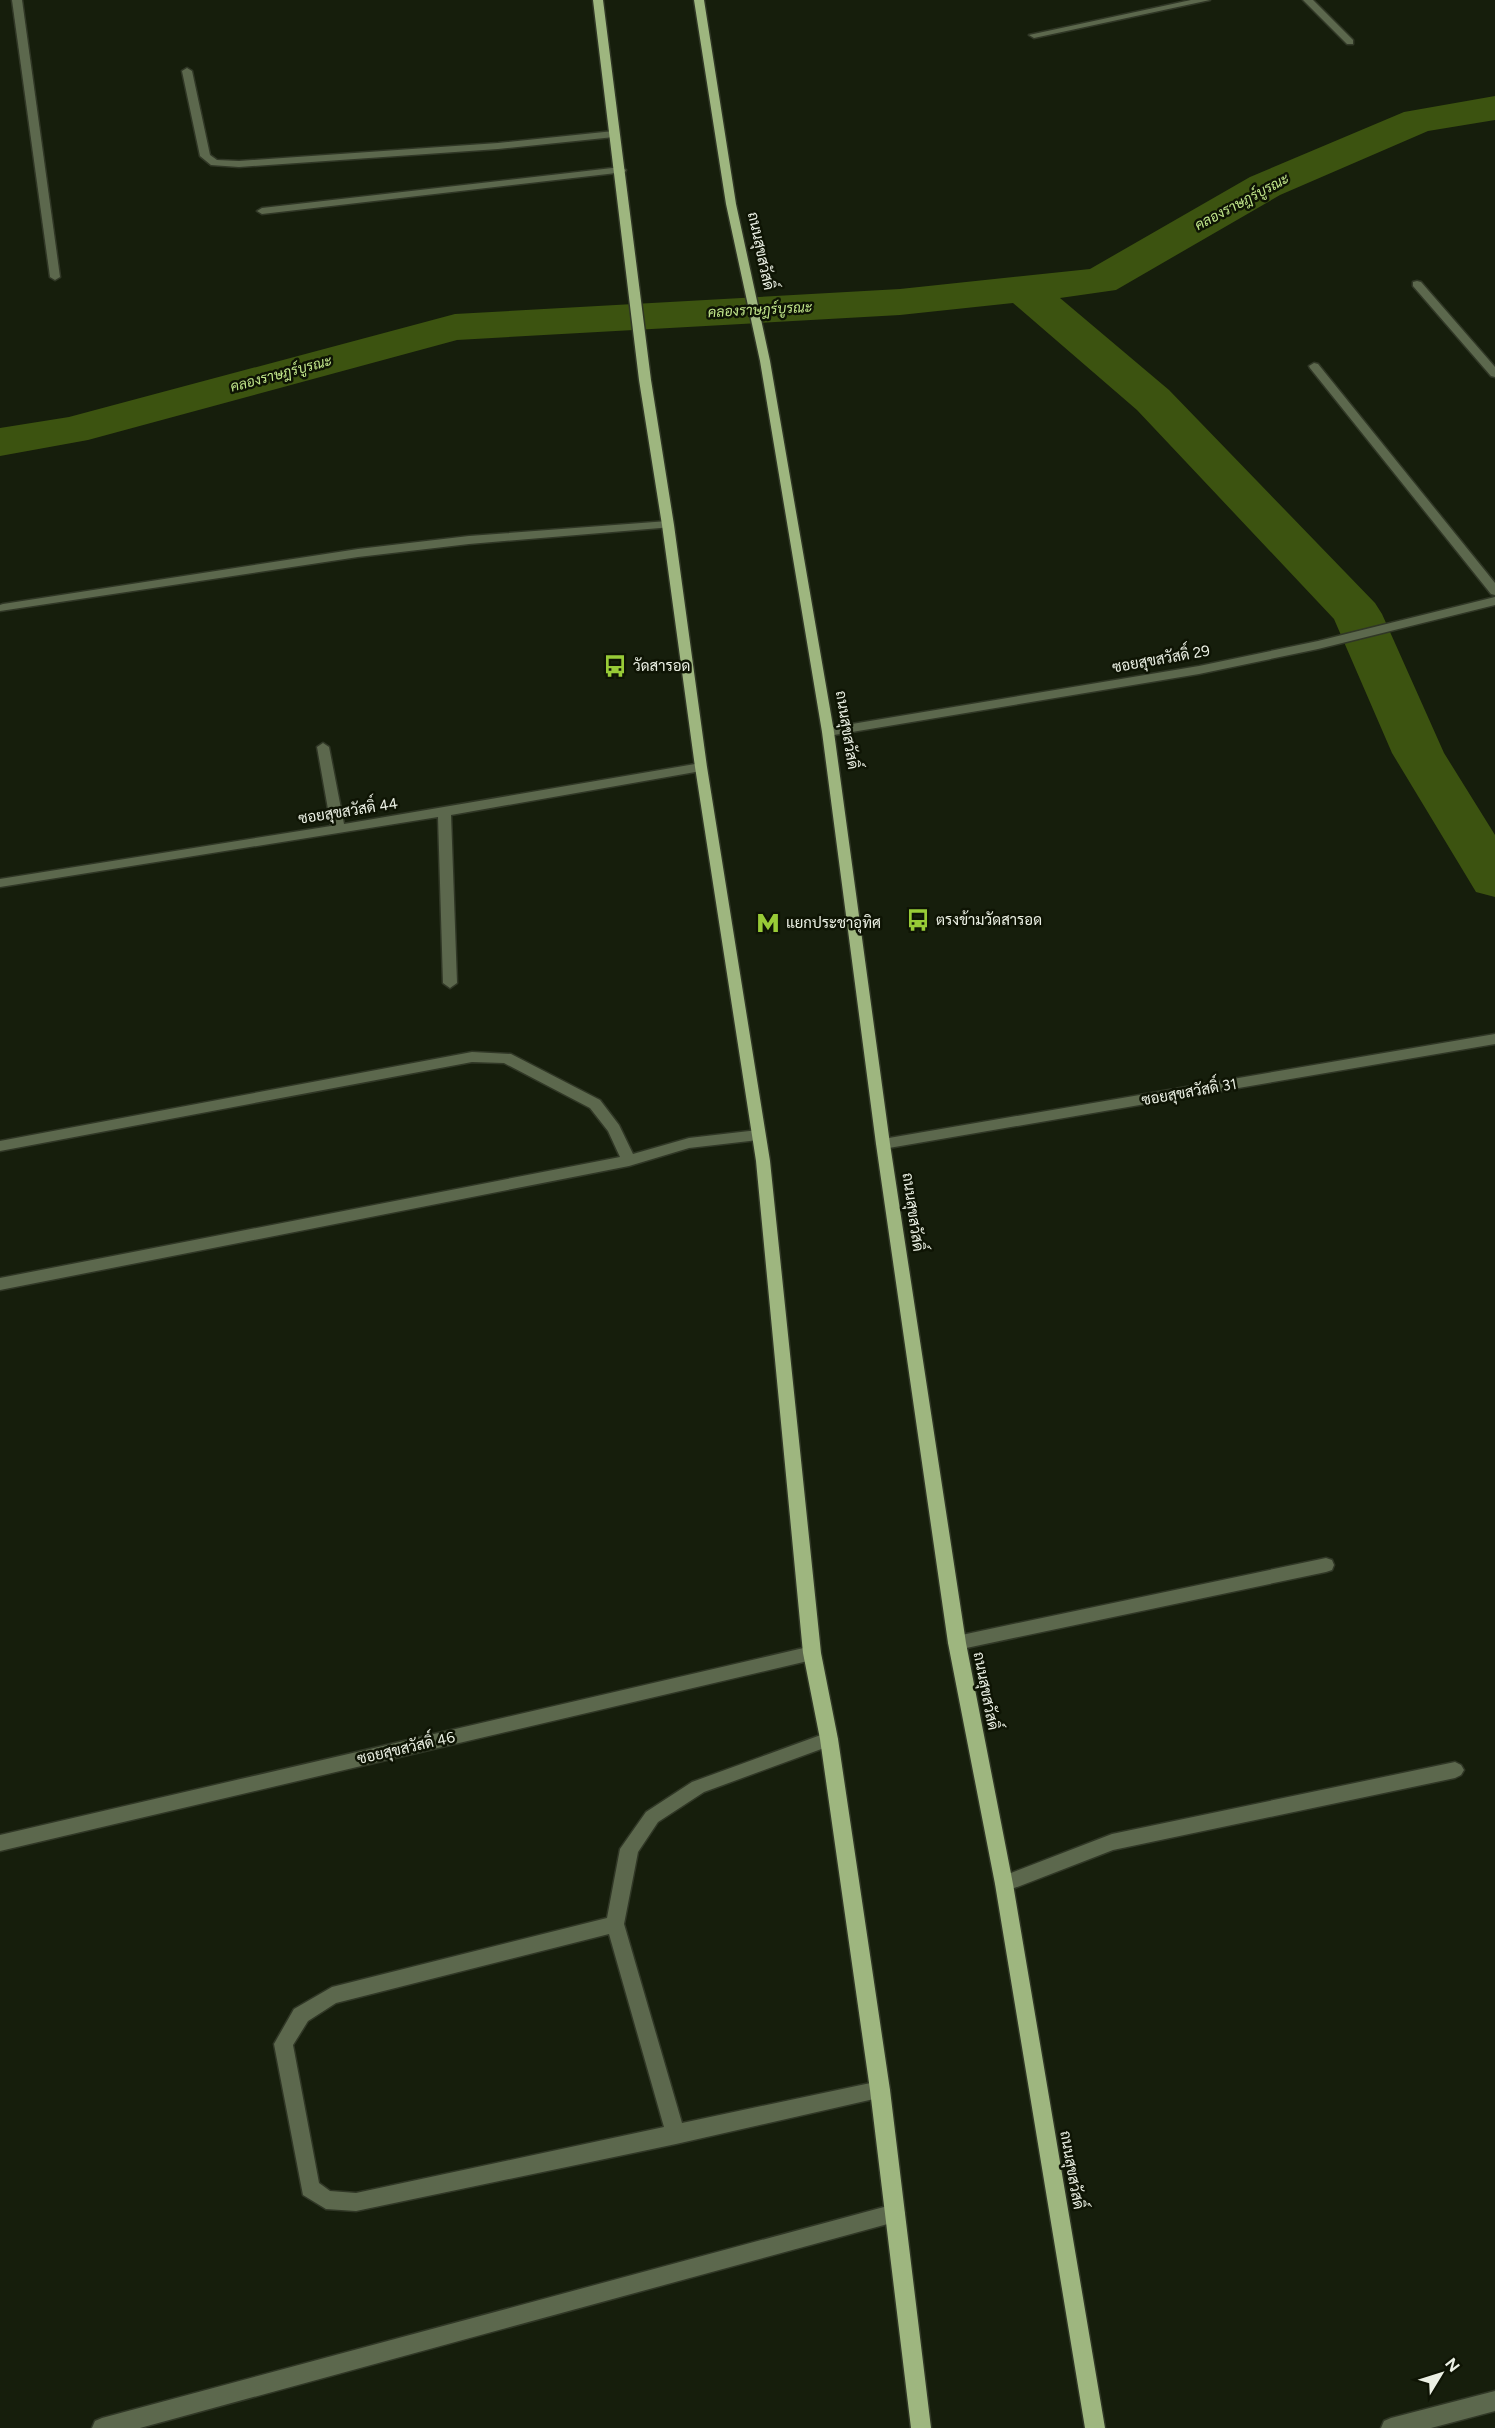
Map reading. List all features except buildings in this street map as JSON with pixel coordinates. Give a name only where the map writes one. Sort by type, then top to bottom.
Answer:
[{"type":"main road","points":[[598,0],[614,134],[621,170],[645,380],[668,525],[701,767],[758,1134],[812,1653],[829,1739],[880,2090],[921,2428]]},
{"type":"main road","name":"ถนนสุขสวัสดิ์","points":[[699,0],[731,204],[765,360],[828,732],[883,1144],[957,1643],[1004,1884],[1095,2428]]},
{"type":"street","points":[[17,0],[55,277]]},
{"type":"street","points":[[1034,35],[1205,0]]},
{"type":"street","points":[[1308,0],[1350,42]]},
{"type":"street","points":[[187,71],[205,156],[215,163],[239,164],[498,146],[614,134]]},
{"type":"street","points":[[262,211],[621,170]]},
{"type":"street","points":[[1417,284],[1495,374]]},
{"type":"street","points":[[1314,366],[1495,591]]},
{"type":"street","points":[[3,608],[358,553],[469,540],[668,525]]},
{"type":"street","name":"ซอยสุขสวัสดิ์ 29","points":[[828,732],[1199,670],[1318,645],[1495,601]]},
{"type":"street","points":[[323,747],[338,830]]},
{"type":"street","name":"ซอยสุขสวัสดิ์ 44","points":[[0,884],[338,830],[701,767]]},
{"type":"street","points":[[444,812],[450,983]]},
{"type":"street","name":"ซอยสุขสวัสดิ์ 31","points":[[883,1144],[1495,1039]]},
{"type":"street","points":[[0,1146],[472,1057],[495,1057],[506,1058],[530,1068],[595,1104],[614,1129],[629,1161]]},
{"type":"street","points":[[0,1284],[629,1161],[689,1143],[758,1134]]},
{"type":"street","points":[[957,1643],[1326,1565]]},
{"type":"street","name":"ซอยสุขสวัสดิ์ 46","points":[[0,1843],[812,1653]]},
{"type":"street","points":[[676,2135],[615,1924],[629,1850],[652,1817],[698,1787],[829,1739]]},
{"type":"street","points":[[1004,1884],[1112,1842],[1455,1770]]},
{"type":"street","points":[[615,1924],[332,1996],[301,2015],[283,2044],[310,2188],[326,2200],[356,2202],[880,2090]]},
{"type":"street","points":[[102,2428],[895,2213]]},
{"type":"street","points":[[1391,2428],[1495,2401]]},
{"type":"waterway","name":"คลองราษฎร์บูรณะ","points":[[1023,289],[1101,281],[1265,186],[1418,121],[1495,108]]},
{"type":"waterway","name":"คลองราษฎร์บูรณะ","points":[[0,442],[72,430],[455,327],[900,302],[1023,289]]},
{"type":"waterway","points":[[1023,289],[1153,400],[1357,614],[1418,753],[1495,879]]},
{"type":"place","name":"วัดสารอด","points":[[615,666]]},
{"type":"place","name":"ตรงข้ามวัดสารอด","points":[[918,920]]},
{"type":"place","name":"แยกประชาอุทิศ","points":[[768,923]]}]
